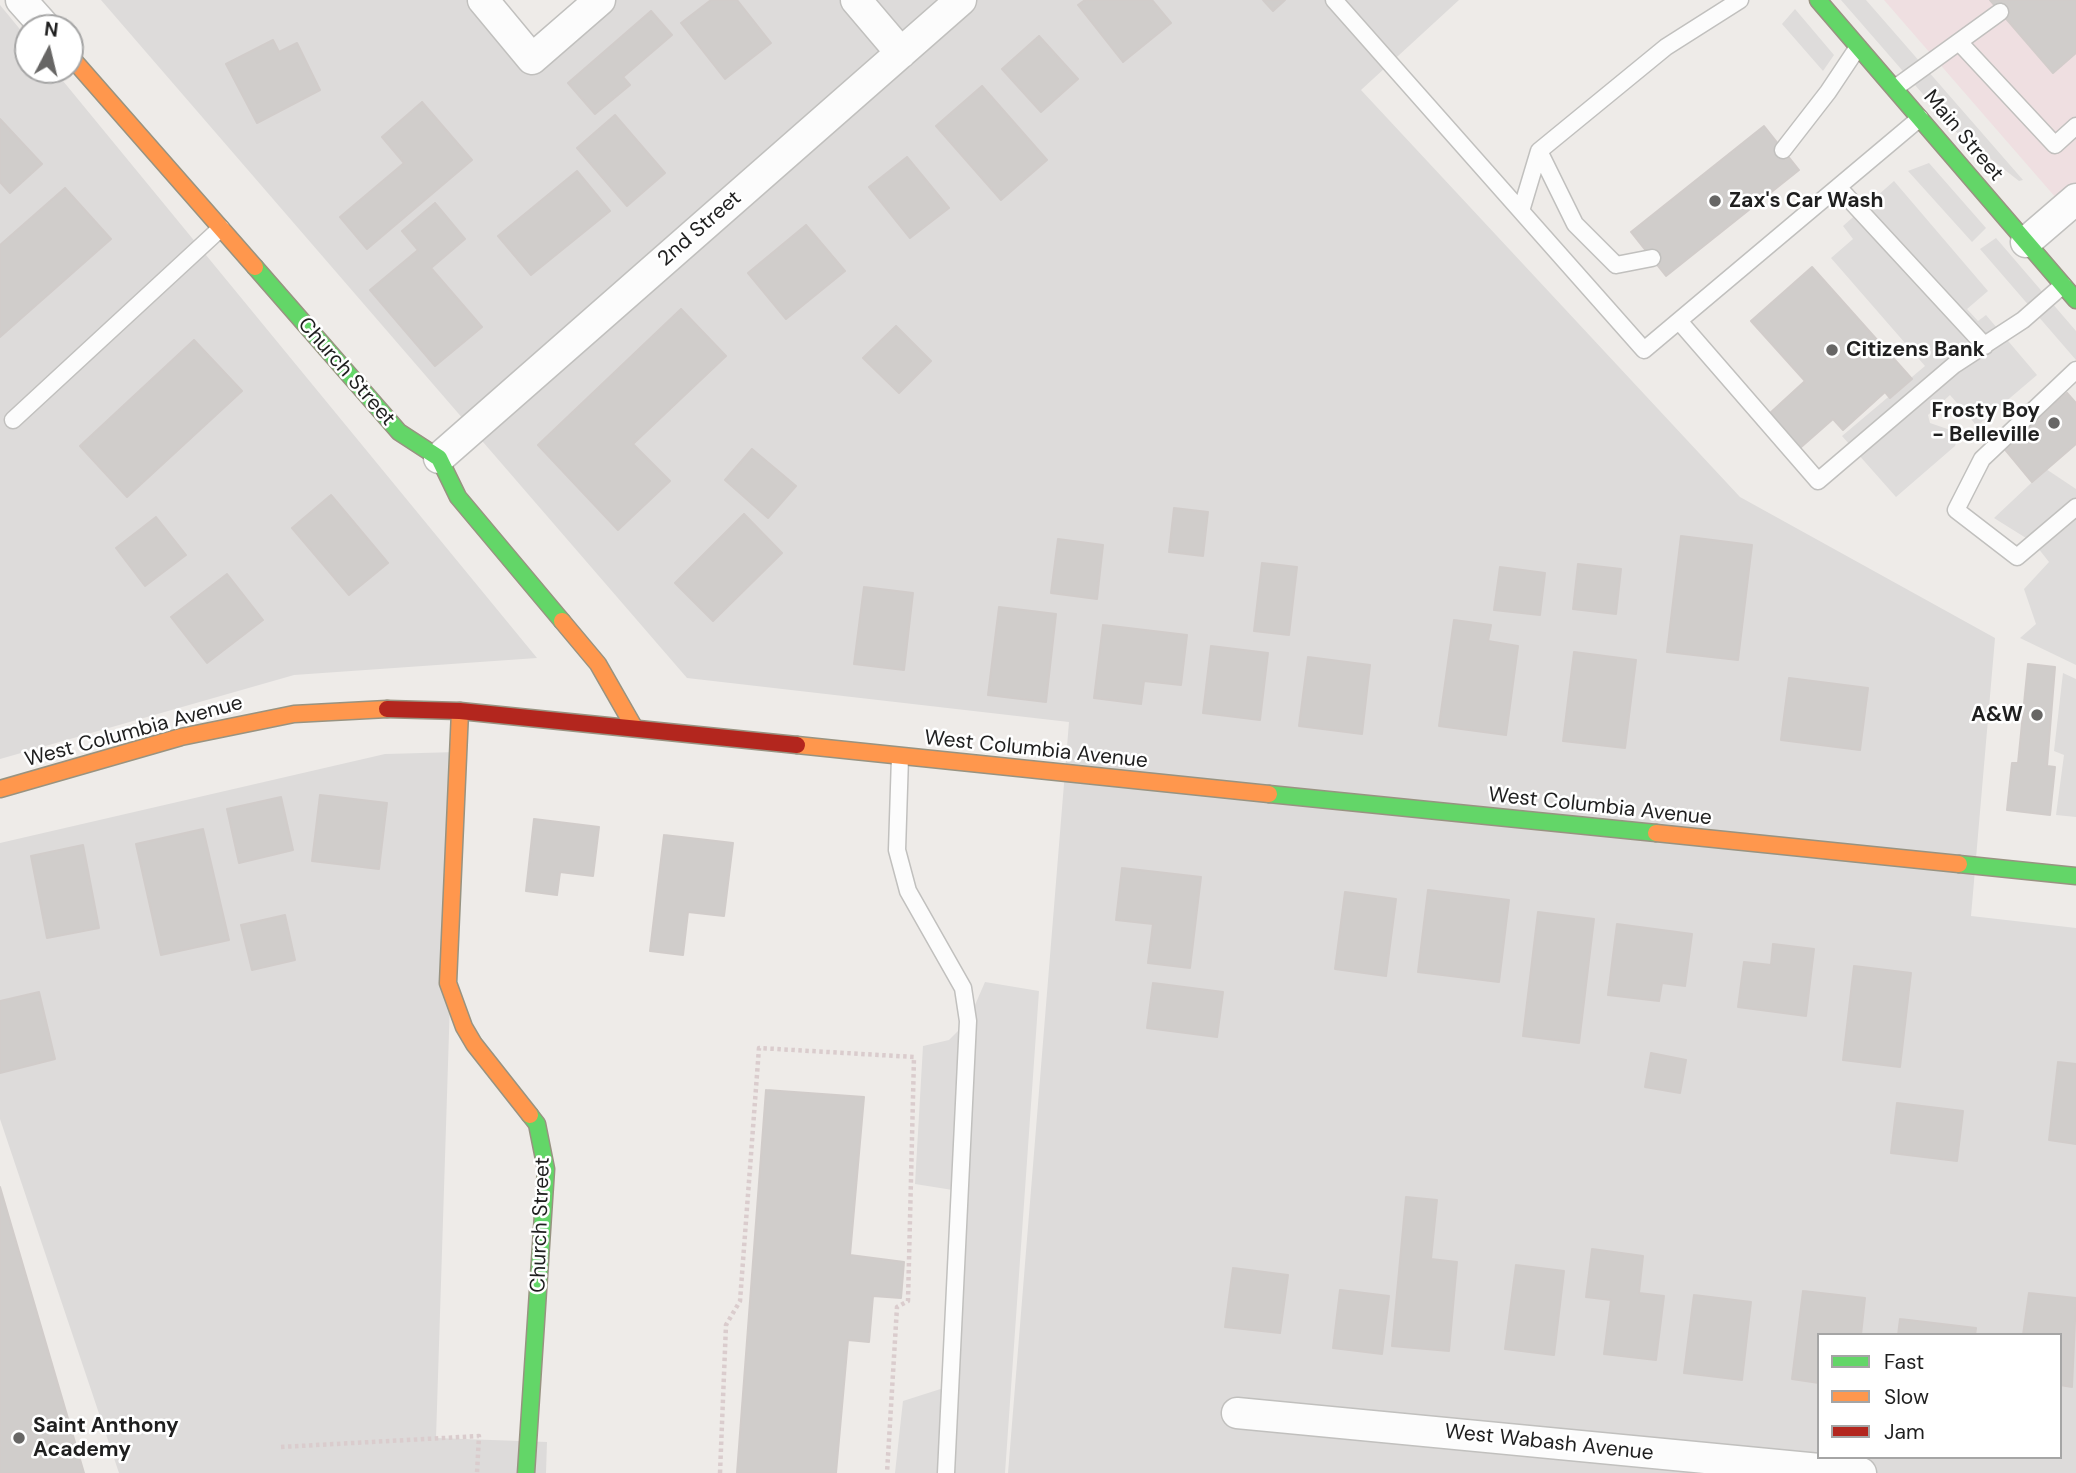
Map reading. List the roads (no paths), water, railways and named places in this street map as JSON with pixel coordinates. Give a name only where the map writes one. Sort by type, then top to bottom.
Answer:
[{"type":"main road","name":"Main Street","points":[[1818,0],[2076,300]]},
{"type":"main road","name":"Church Street","points":[[84,72],[399,432],[439,458]]},
{"type":"main road","points":[[439,458],[458,498],[598,664],[634,727]]},
{"type":"main road","name":"West Columbia Avenue","points":[[0,789],[181,737],[294,714],[390,709],[460,711],[2076,876]]},
{"type":"main road","name":"Church Street","points":[[460,711],[448,983],[464,1027],[474,1044],[537,1124],[546,1169],[526,1473]]},
{"type":"street","points":[[21,0],[34,14]]},
{"type":"street","points":[[483,0],[533,60],[600,0]]},
{"type":"street","points":[[856,0],[901,53]]},
{"type":"street","name":"2nd Street","points":[[439,458],[961,0]]},
{"type":"street","points":[[2026,242],[2076,199]]},
{"type":"street","name":"West Wabash Avenue","points":[[1237,1413],[1861,1473]]},
{"type":"lane","points":[[1334,0],[1644,350],[1920,118]]},
{"type":"lane","points":[[1521,211],[1539,151],[1666,47],[1740,0]]},
{"type":"lane","points":[[1895,88],[2000,12]]},
{"type":"lane","points":[[1959,42],[2054,145],[2076,125]]},
{"type":"lane","points":[[1783,150],[1828,92],[1859,46]]},
{"type":"lane","points":[[1539,151],[1575,224],[1616,265],[1652,258]]},
{"type":"lane","points":[[1838,187],[1985,346]]},
{"type":"lane","points":[[13,420],[221,228]]},
{"type":"lane","points":[[1679,321],[1818,481],[1954,365],[2023,320],[2063,285]]},
{"type":"lane","points":[[2076,370],[1982,459],[1956,510],[2017,558],[2076,508]]},
{"type":"lane","points":[[900,757],[897,838],[900,860],[908,891],[962,988],[968,1021],[946,1473]]},
{"type":"place","name":"Zax's Car Wash","points":[[1715,201]]},
{"type":"place","name":"Citizens Bank","points":[[1832,350]]},
{"type":"place","name":"Frosty Boy - Belleville","points":[[2054,423]]},
{"type":"place","name":"A&W","points":[[2037,715]]},
{"type":"place","name":"Saint Anthony Academy","points":[[19,1438]]}]
